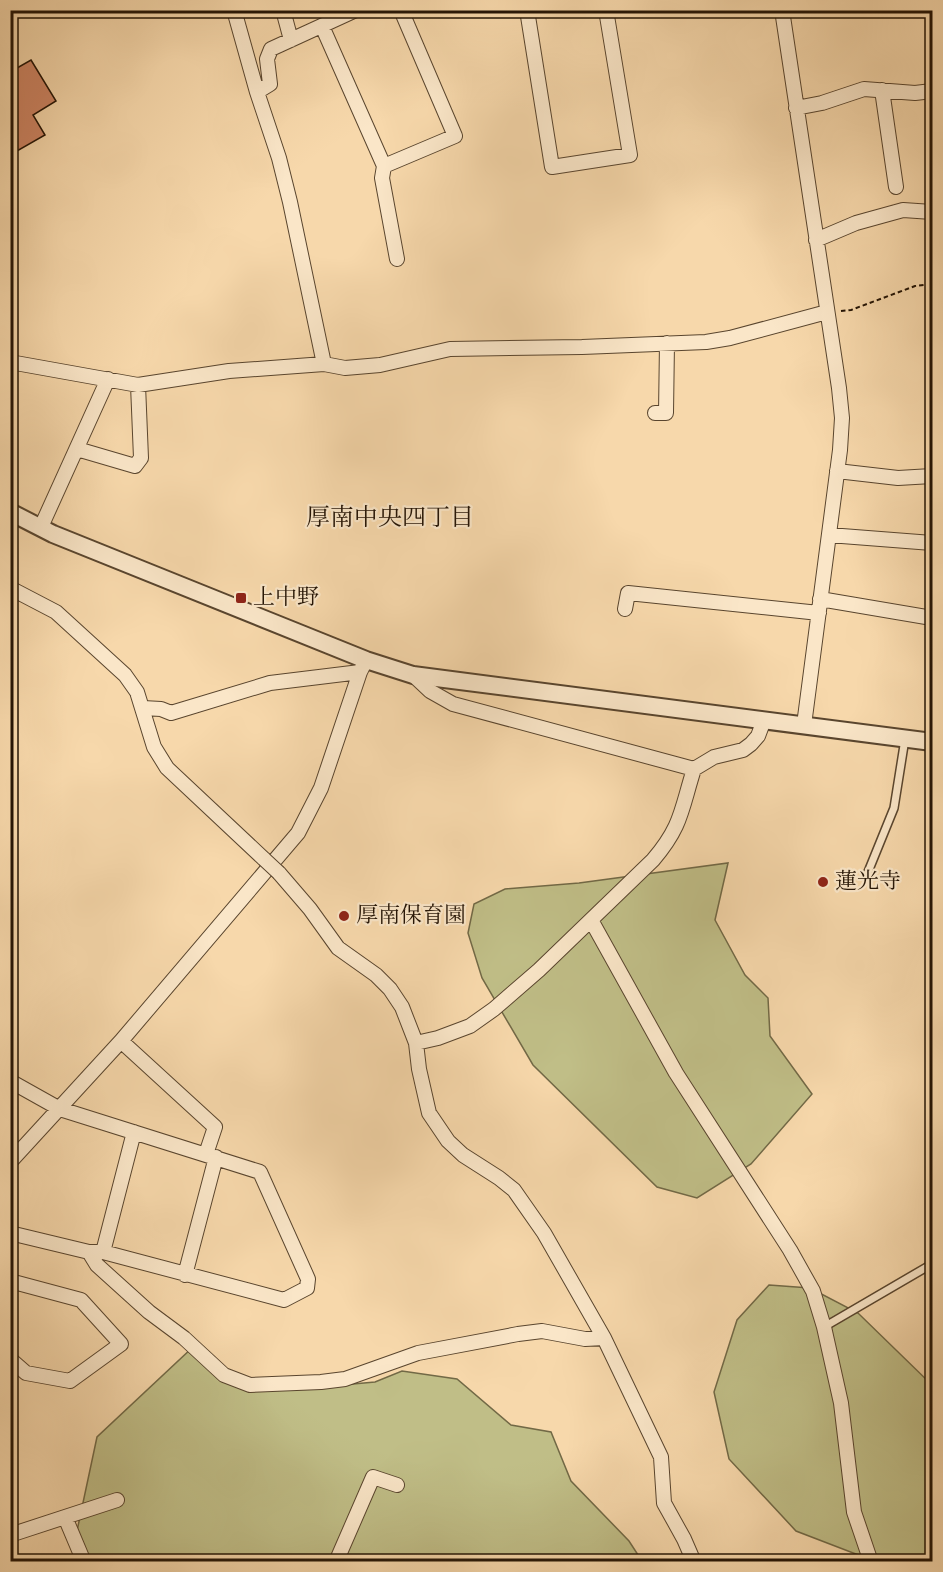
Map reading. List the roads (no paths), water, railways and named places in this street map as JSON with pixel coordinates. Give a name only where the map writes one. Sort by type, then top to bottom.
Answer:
[{"type":"street","points":[[234,10],[257,92],[279,158],[324,364]]},
{"type":"street","points":[[283,10],[291,40]]},
{"type":"street","points":[[257,92],[270,84],[267,59],[272,49],[356,10]]},
{"type":"street","points":[[384,166],[455,136],[401,10]]},
{"type":"street","points":[[527,10],[552,167],[630,155],[606,10]]},
{"type":"street","points":[[782,10],[842,418],[804,725]]},
{"type":"street","points":[[322,26],[384,166],[382,178],[397,259]]},
{"type":"street","points":[[796,108],[822,103],[864,89],[915,93],[933,91]]},
{"type":"street","points":[[882,90],[896,188]]},
{"type":"street","points":[[816,240],[856,223],[903,210],[933,212]]},
{"type":"street","points":[[10,362],[138,385],[230,371],[324,364],[345,368],[380,365],[450,349],[706,342],[730,338],[827,312]]},
{"type":"street","points":[[656,413],[666,414],[667,343]]},
{"type":"street","points":[[41,527],[108,379]]},
{"type":"street","points":[[77,449],[135,466],[141,458],[138,385]]},
{"type":"street","points":[[837,471],[898,478],[933,476]]},
{"type":"street","points":[[10,512],[363,666],[413,675],[933,742]]},
{"type":"street","points":[[829,535],[933,543]]},
{"type":"street","points":[[10,588],[56,612],[125,675],[137,692],[154,747],[167,768],[279,873],[310,909],[338,948],[376,975],[390,989],[402,1007],[416,1043],[424,1095],[429,1113],[438,1128],[463,1155],[500,1178],[520,1197],[544,1233],[604,1338],[661,1457],[664,1503],[684,1539],[693,1562]]},
{"type":"street","points":[[625,609],[628,593],[820,606],[933,618]]},
{"type":"street","points":[[143,708],[161,709],[171,713],[270,683],[363,666]]},
{"type":"street","points":[[10,1162],[121,1041],[298,833],[321,788],[363,666]]},
{"type":"street","points":[[413,675],[430,691],[453,704],[694,769],[714,758],[743,750],[758,736],[764,720]]},
{"type":"street","points":[[416,1043],[438,1038],[470,1026],[494,1009],[539,970],[653,860],[667,844],[682,815],[694,769]]},
{"type":"street","points":[[591,920],[676,1073],[790,1250],[813,1291],[841,1403],[854,1512],[871,1562]]},
{"type":"street","points":[[121,1041],[215,1128],[185,1275]]},
{"type":"street","points":[[10,1081],[60,1109],[260,1172],[308,1279],[307,1288],[285,1300],[96,1252],[10,1233]]},
{"type":"street","points":[[134,1132],[96,1252],[97,1265],[224,1375],[250,1385],[321,1382],[345,1379],[418,1353],[518,1334],[542,1331],[585,1339],[604,1338]]},
{"type":"street","points":[[10,1281],[81,1300],[121,1344],[70,1381],[26,1372],[10,1359]]},
{"type":"street","points":[[336,1562],[374,1477],[397,1485]]},
{"type":"street","points":[[10,1535],[117,1500]]},
{"type":"street","points":[[65,1517],[84,1562]]},
{"type":"lane","points":[[868,872],[894,808],[906,738]]},
{"type":"lane","points":[[824,1328],[933,1264]]},
{"type":"place","name":"上中野","points":[[241,598]]},
{"type":"place","name":"蓮光寺","points":[[823,882]]},
{"type":"place","name":"厚南保育園","points":[[344,916]]},
{"type":"district","name":"厚南中央四丁目","points":[[390,519]]}]
